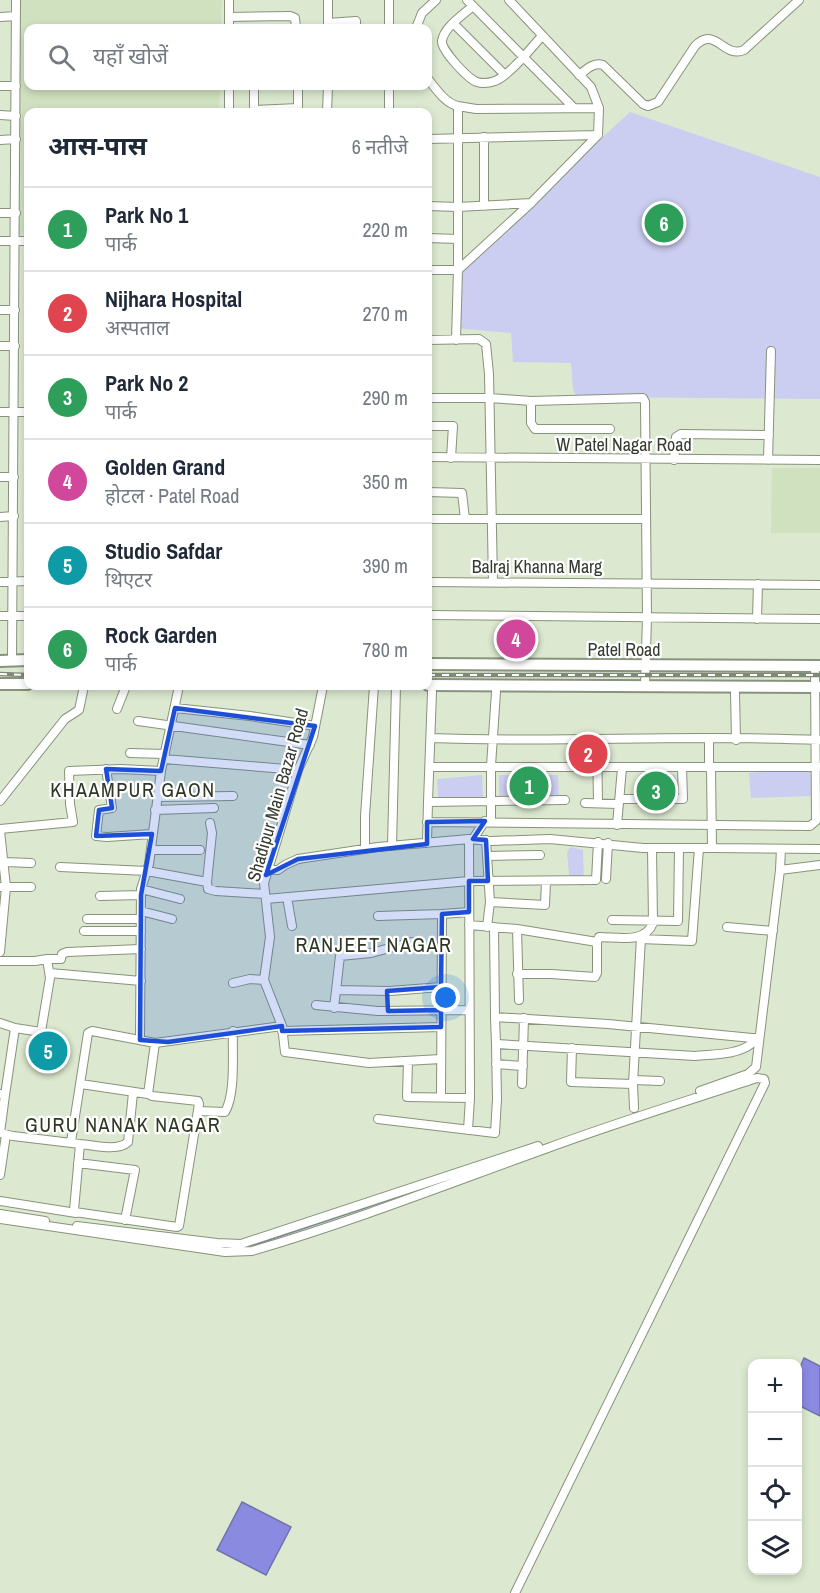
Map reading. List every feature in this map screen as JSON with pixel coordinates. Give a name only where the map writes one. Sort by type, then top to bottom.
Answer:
[{"type":"main road","points":[[0,661],[24,660]]},
{"type":"main road","name":"Patel Road","points":[[432,664],[818,667]]},
{"type":"main road","points":[[0,684],[24,684]]},
{"type":"main road","name":"Patel Road","points":[[432,689],[645,686],[817,687]]},
{"type":"street","points":[[12,660],[16,0]]},
{"type":"street","points":[[229,24],[230,0]]},
{"type":"street","points":[[328,0],[328,24]]},
{"type":"street","points":[[389,0],[389,24]]},
{"type":"street","points":[[418,24],[422,13],[436,0]]},
{"type":"street","points":[[432,270],[458,270],[531,203],[598,135],[599,108],[591,87],[510,0]]},
{"type":"street","points":[[579,75],[593,65],[598,63],[603,65],[643,104],[653,105],[658,102],[694,46],[700,41],[707,38],[714,40],[732,52],[738,53],[799,0]]},
{"type":"street","points":[[542,36],[523,56],[505,75],[486,84],[471,79],[442,45],[442,38],[470,3],[523,56],[574,108]]},
{"type":"street","points":[[0,17],[16,16]]},
{"type":"street","points":[[229,17],[293,17],[296,24]]},
{"type":"street","points":[[254,17],[254,24]]},
{"type":"street","points":[[339,24],[356,21],[356,24]]},
{"type":"street","points":[[454,24],[505,75]]},
{"type":"street","points":[[432,84],[454,105],[476,109],[599,108]]},
{"type":"street","points":[[0,86],[16,86]]},
{"type":"street","points":[[229,90],[229,108]]},
{"type":"street","points":[[254,90],[254,108]]},
{"type":"street","points":[[298,90],[298,108]]},
{"type":"street","points":[[327,108],[328,90]]},
{"type":"street","points":[[389,90],[389,108]]},
{"type":"street","points":[[456,340],[458,106]]},
{"type":"street","points":[[0,115],[16,116]]},
{"type":"street","points":[[432,139],[598,135]]},
{"type":"street","points":[[484,137],[484,206]]},
{"type":"street","points":[[0,140],[16,139]]},
{"type":"street","points":[[432,206],[531,203]]},
{"type":"street","points":[[0,213],[16,213]]},
{"type":"street","points":[[432,238],[458,238]]},
{"type":"street","points":[[0,241],[24,241]]},
{"type":"street","points":[[0,310],[15,310]]},
{"type":"street","points":[[432,340],[479,339],[486,344],[490,398],[493,582]]},
{"type":"street","points":[[0,346],[15,346]]},
{"type":"street","points":[[768,460],[771,351]]},
{"type":"street","points":[[432,398],[531,401],[643,398],[647,583],[645,686]]},
{"type":"street","points":[[531,401],[531,423],[535,429],[610,429]]},
{"type":"street","points":[[0,412],[24,412]]},
{"type":"street","points":[[432,426],[453,426],[451,458]]},
{"type":"street","points":[[674,460],[676,437],[681,434],[769,435]]},
{"type":"street","name":"W Patel Nagar Road","points":[[432,458],[820,460]]},
{"type":"street","points":[[0,477],[14,477]]},
{"type":"street","points":[[432,492],[462,493],[465,519]]},
{"type":"street","points":[[0,517],[14,516]]},
{"type":"street","points":[[432,519],[646,519]]},
{"type":"street","points":[[0,582],[24,581]]},
{"type":"street","name":"Balraj Khanna Marg","points":[[432,582],[820,585]]},
{"type":"street","points":[[757,619],[758,584]]},
{"type":"street","points":[[432,615],[820,619]]},
{"type":"street","points":[[0,616],[24,616]]},
{"type":"street","points":[[427,822],[712,826],[810,826],[817,824],[818,667]]},
{"type":"street","points":[[0,801],[66,719],[79,710],[84,690]]},
{"type":"street","points":[[117,709],[124,690]]},
{"type":"street","points":[[140,1040],[141,892],[151,850],[161,771],[178,690]]},
{"type":"street","name":"Shadipur Main Bazar Road","points":[[322,690],[310,745],[298,770],[264,883],[270,937],[264,980],[282,1028],[285,1053],[369,1063],[408,1061]]},
{"type":"street","points":[[365,849],[374,690]]},
{"type":"street","points":[[392,846],[396,690]]},
{"type":"street","points":[[427,843],[430,690]]},
{"type":"street","points":[[468,1130],[471,839],[488,822],[496,692]]},
{"type":"street","points":[[735,693],[736,740]]},
{"type":"street","points":[[175,708],[315,726]]},
{"type":"street","points":[[138,721],[310,745]]},
{"type":"street","points":[[430,738],[818,740]]},
{"type":"street","points":[[597,739],[598,803]]},
{"type":"street","points":[[709,739],[712,848]]},
{"type":"street","points":[[130,753],[298,770]]},
{"type":"street","points":[[430,767],[818,767]]},
{"type":"street","points":[[534,800],[535,767]]},
{"type":"street","points":[[617,825],[622,768]]},
{"type":"street","points":[[585,803],[682,799],[682,768]]},
{"type":"street","points":[[0,952],[4,862],[0,830],[73,822],[69,771],[106,769],[161,771]]},
{"type":"street","points":[[106,769],[112,808],[99,810],[96,836],[152,834]]},
{"type":"street","points":[[157,797],[233,796]]},
{"type":"street","points":[[428,802],[565,800]]},
{"type":"street","points":[[155,810],[214,808]]},
{"type":"street","points":[[210,823],[212,833],[207,886],[213,891],[265,897],[469,881],[596,880],[598,842]]},
{"type":"street","points":[[268,868],[278,870],[298,859],[365,849],[471,839],[550,839],[652,848],[820,849]]},
{"type":"street","points":[[378,1119],[495,1132],[496,1044],[486,840]]},
{"type":"street","points":[[606,879],[608,843]]},
{"type":"street","points":[[634,1108],[633,1082],[641,938],[651,930],[653,921],[652,848]]},
{"type":"street","points":[[612,921],[678,921],[679,848]]},
{"type":"street","points":[[517,974],[595,977],[599,937],[692,941],[699,848]]},
{"type":"street","points":[[0,1214],[217,1243],[248,1243],[748,1074],[756,1067],[756,1038],[773,931],[781,849]]},
{"type":"street","points":[[151,850],[200,850]]},
{"type":"street","points":[[487,856],[540,855]]},
{"type":"street","points":[[4,862],[31,863]]},
{"type":"street","points":[[780,870],[820,865]]},
{"type":"street","points":[[60,867],[147,871],[207,882]]},
{"type":"street","points":[[490,902],[545,905],[546,881]]},
{"type":"street","points":[[3,887],[31,887]]},
{"type":"street","points":[[100,896],[141,892],[180,899]]},
{"type":"street","points":[[287,897],[292,926]]},
{"type":"street","points":[[378,916],[469,912]]},
{"type":"street","points":[[441,1097],[442,914]]},
{"type":"street","points":[[87,920],[141,915],[172,919]]},
{"type":"street","points":[[469,925],[517,929],[597,942]]},
{"type":"street","points":[[727,927],[773,931]]},
{"type":"street","points":[[517,929],[519,1000]]},
{"type":"street","points":[[84,932],[141,931]]},
{"type":"street","points":[[334,1008],[340,956],[371,953],[412,942]]},
{"type":"street","points":[[0,961],[61,959],[62,954],[67,952],[141,949]]},
{"type":"street","points":[[0,1023],[15,1029],[41,1032],[47,1005],[50,973],[48,960]]},
{"type":"street","points":[[50,973],[141,981]]},
{"type":"street","points":[[233,983],[250,979],[264,980]]},
{"type":"street","points":[[336,990],[390,991],[441,987]]},
{"type":"street","points":[[316,1005],[378,1011],[469,1010]]},
{"type":"street","points":[[495,1017],[637,1026],[756,1038]]},
{"type":"street","points":[[522,1084],[525,1018]]},
{"type":"street","points":[[76,1213],[74,1210],[78,1163],[76,1143],[81,1084],[89,1032],[155,1043],[233,1031],[282,1028],[441,1027]]},
{"type":"street","points":[[0,1175],[3,1095],[15,1029]]},
{"type":"street","points":[[198,1112],[225,1112],[227,1108],[231,1085],[233,1031]]},
{"type":"street","points":[[496,1044],[695,1056],[720,1054],[748,1047],[756,1038]]},
{"type":"street","points":[[148,1094],[155,1043]]},
{"type":"street","points":[[573,1048],[571,1082],[660,1082]]},
{"type":"street","points":[[441,1059],[408,1061],[407,1097],[470,1098]]},
{"type":"street","points":[[496,1064],[523,1066]]},
{"type":"street","points":[[0,1219],[225,1252],[252,1251],[472,1176],[546,1148],[757,1078],[764,1078],[765,1083],[515,1593]]},
{"type":"street","points":[[0,1201],[179,1226],[198,1101],[81,1084]]},
{"type":"street","points":[[2,1134],[110,1147],[125,1145],[128,1142],[133,1093]]},
{"type":"street","points":[[78,1163],[135,1170],[125,1220]]},
{"type":"highlighted area","points":[[175,708],[315,726],[266,875],[298,859],[427,844],[427,822],[485,821],[473,839],[486,840],[488,881],[469,881],[469,912],[442,914],[441,987],[387,991],[388,1011],[441,1010],[441,1027],[282,1031],[282,1026],[168,1042],[140,1040],[141,895],[152,834],[96,836],[99,810],[112,808],[106,769],[161,771]]},
{"type":"shaded area","points":[[18,0],[222,0],[221,24],[24,24],[24,90],[220,90],[219,108],[24,108],[24,235],[15,235]]},
{"type":"shaded area","points":[[630,112],[820,177],[820,399],[577,397],[573,390],[571,363],[513,362],[511,333],[454,328],[458,270]]},
{"type":"shaded area","points":[[772,468],[820,468],[820,533],[771,533]]},
{"type":"shaded area","points":[[813,769],[812,796],[751,798],[749,773]]},
{"type":"shaded area","points":[[640,773],[676,775],[674,799],[637,797],[636,785]]},
{"type":"shaded area","points":[[482,775],[483,798],[438,800],[437,779]]},
{"type":"shaded area","points":[[499,775],[558,775],[559,797],[499,798]]},
{"type":"shaded area","points":[[570,847],[583,850],[584,886],[570,884],[567,853]]},
{"type":"shaded area","points":[[804,1358],[820,1366],[820,1416],[802,1407],[802,1363]]},
{"type":"shaded area","points":[[242,1502],[291,1527],[266,1575],[217,1550]]},
{"type":"waterway","points":[[241,1247],[424,1188]]},
{"type":"railway","points":[[0,674],[24,675]]},
{"type":"railway","points":[[432,675],[820,675]]},
{"type":"place","name":"Rock Garden","points":[[664,223]]},
{"type":"place","name":"Golden Grand","points":[[516,639]]},
{"type":"place","name":"Nijhara Hospital","points":[[588,754]]},
{"type":"place","name":"Park No 1","points":[[529,786]]},
{"type":"place","name":"Park No 2","points":[[656,791]]},
{"type":"place","name":"Studio Safdar","points":[[48,1051]]},
{"type":"district","name":"KHAAMPUR GAON","points":[[133,790]]},
{"type":"district","name":"RANJEET NAGAR","points":[[374,945]]},
{"type":"district","name":"GURU NANAK NAGAR","points":[[123,1125]]}]
